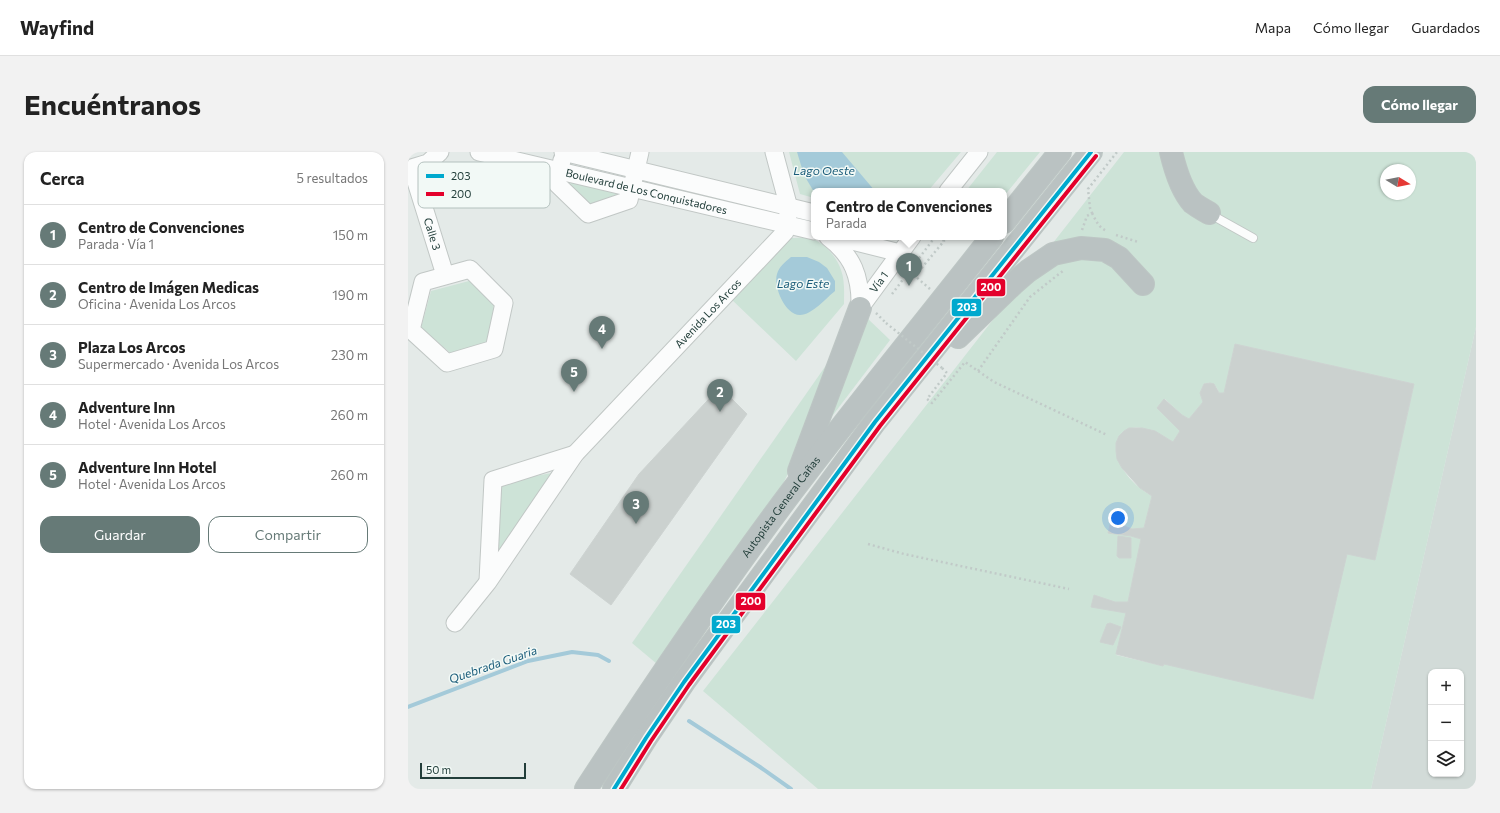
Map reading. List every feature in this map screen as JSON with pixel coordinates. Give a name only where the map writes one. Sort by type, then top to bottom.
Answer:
[{"type":"highway","points":[[1007,218],[1060,152]]},
{"type":"highway","points":[[614,789],[684,682],[875,422],[1091,152]]},
{"type":"highway","points":[[1171,152],[1174,167],[1184,189],[1194,203],[1209,213]]},
{"type":"highway","name":"Autopista General Cañas","points":[[586,789],[665,670],[791,492],[990,240]]},
{"type":"highway","points":[[684,682],[942,352],[1013,284],[1053,254],[1092,248],[1105,250],[1119,258],[1143,284]]},
{"type":"highway","points":[[791,492],[870,308]]},
{"type":"street","points":[[429,162],[440,152]]},
{"type":"street","name":"Boulevard de Los Conquistadores","points":[[479,152],[522,162]]},
{"type":"street","points":[[564,152],[556,184],[588,214],[629,200],[640,152]]},
{"type":"street","name":"Boulevard de Los Conquistadores","points":[[564,152],[636,170],[788,216],[811,229]]},
{"type":"street","points":[[774,152],[788,216]]},
{"type":"street","points":[[950,188],[979,152]]},
{"type":"street","name":"Calle 3","points":[[410,169],[418,193]]},
{"type":"street","name":"Boulevard de Los Conquistadores","points":[[550,169],[632,188],[788,216],[811,213]]},
{"type":"street","name":"Calle 3","points":[[423,208],[445,275]]},
{"type":"street","name":"Avenida Los Arcos","points":[[455,623],[488,582],[575,454],[784,232],[788,216]]},
{"type":"street","points":[[832,240],[838,244],[849,258],[857,273],[861,290],[870,308]]},
{"type":"street","points":[[848,240],[900,253]]},
{"type":"street","name":"Vía 1","points":[[870,308],[900,253],[910,240]]},
{"type":"street","points":[[470,269],[504,303],[494,349],[447,363],[411,330],[423,282],[445,275],[470,269]]},
{"type":"street","name":"Avenida Los Arcos","points":[[488,582],[493,480],[575,454]]},
{"type":"lane","points":[[1209,213],[1253,238]]},
{"type":"path","points":[[1092,213],[1102,229],[1138,242]]},
{"type":"path","points":[[890,296],[933,240]]},
{"type":"path","points":[[942,300],[915,276],[944,241],[943,240]]},
{"type":"path","points":[[870,308],[947,373],[927,399],[932,403],[965,362],[994,382],[1039,404],[1076,419],[1106,435]]},
{"type":"path","points":[[868,544],[904,554],[1069,590]]},
{"type":"shaded area","points":[[1476,327],[1476,789],[1371,789]]},
{"type":"green space","points":[[789,152],[961,152],[931,188],[811,188],[811,197],[800,194]]},
{"type":"green space","points":[[997,152],[1040,152],[1007,192],[1007,188],[968,188]]},
{"type":"green space","points":[[1124,152],[1476,152],[1476,327],[1371,789],[818,789],[703,691]],"holes":[[[1235,344],[1414,384],[1375,560],[1347,554],[1163,666],[1116,655],[1126,613],[1115,602],[1128,602],[1141,539],[1108,532],[1111,522],[1132,529],[1144,528],[1152,496],[1134,483],[1123,468],[1117,454],[1117,441],[1123,432],[1134,428],[1151,430],[1173,442],[1180,431],[1157,408],[1165,399],[1182,415],[1189,419],[1203,402],[1200,393],[1204,384],[1212,383],[1217,388],[1219,393],[1224,393]]]},
{"type":"green space","points":[[573,182],[617,192],[619,196],[590,206],[569,184]]},
{"type":"green space","points":[[792,238],[810,238],[811,240],[815,240],[825,246],[833,255],[839,265],[843,278],[844,304],[796,361],[730,298],[780,245]]},
{"type":"green space","points":[[469,281],[494,305],[487,342],[453,355],[421,328],[431,291]]},
{"type":"green space","points":[[866,317],[890,340],[817,436]]},
{"type":"green space","points":[[843,341],[800,449],[777,496],[657,664],[632,643]]},
{"type":"green space","points":[[552,473],[499,551],[499,494],[501,486],[507,481]]},
{"type":"water","name":"Lago Oeste","points":[[797,152],[842,152],[872,188],[812,188],[804,175]]},
{"type":"water","name":"Lago Este","points":[[791,257],[807,257],[819,262],[827,268],[835,281],[835,291],[819,306],[805,314],[800,315],[795,314],[790,310],[781,299],[776,279],[778,271],[782,265]]},
{"type":"building","points":[[1235,344],[1414,384],[1375,560],[1347,554],[1313,699],[1164,664],[1163,666],[1116,654],[1126,613],[1091,607],[1094,595],[1115,602],[1128,602],[1141,539],[1108,533],[1111,521],[1132,529],[1144,528],[1152,496],[1140,488],[1122,468],[1117,459],[1116,443],[1119,436],[1129,428],[1142,428],[1155,431],[1173,442],[1180,431],[1157,408],[1164,399],[1182,415],[1189,419],[1203,402],[1200,393],[1204,384],[1214,384],[1219,393],[1224,393]]},
{"type":"building","points":[[720,387],[747,414],[611,605],[570,574],[639,474]]},
{"type":"building","points":[[1118,536],[1131,538],[1131,558],[1119,558],[1117,556]]},
{"type":"building","points":[[1110,623],[1121,627],[1113,645],[1100,642],[1107,624]]},
{"type":"waterway","name":"Quebrada Guaria","points":[[408,707],[528,661],[572,652],[598,655],[609,661]]},
{"type":"waterway","name":"Quebrada Guaria","points":[[689,721],[791,789]]},
{"type":"transit line","name":"203","points":[[614,789],[684,682],[875,422],[1091,152]]},
{"type":"transit line","name":"200","points":[[621,789],[689,685],[880,426],[1096,156]]},
{"type":"place","name":"Centro de Convenciones","points":[[909,286]]},
{"type":"place","name":"Adventure Inn","points":[[602,349]]},
{"type":"place","name":"Adventure Inn Hotel","points":[[574,392]]},
{"type":"place","name":"Centro de Imágen Medicas","points":[[720,412]]},
{"type":"place","name":"Plaza Los Arcos","points":[[636,524]]}]
